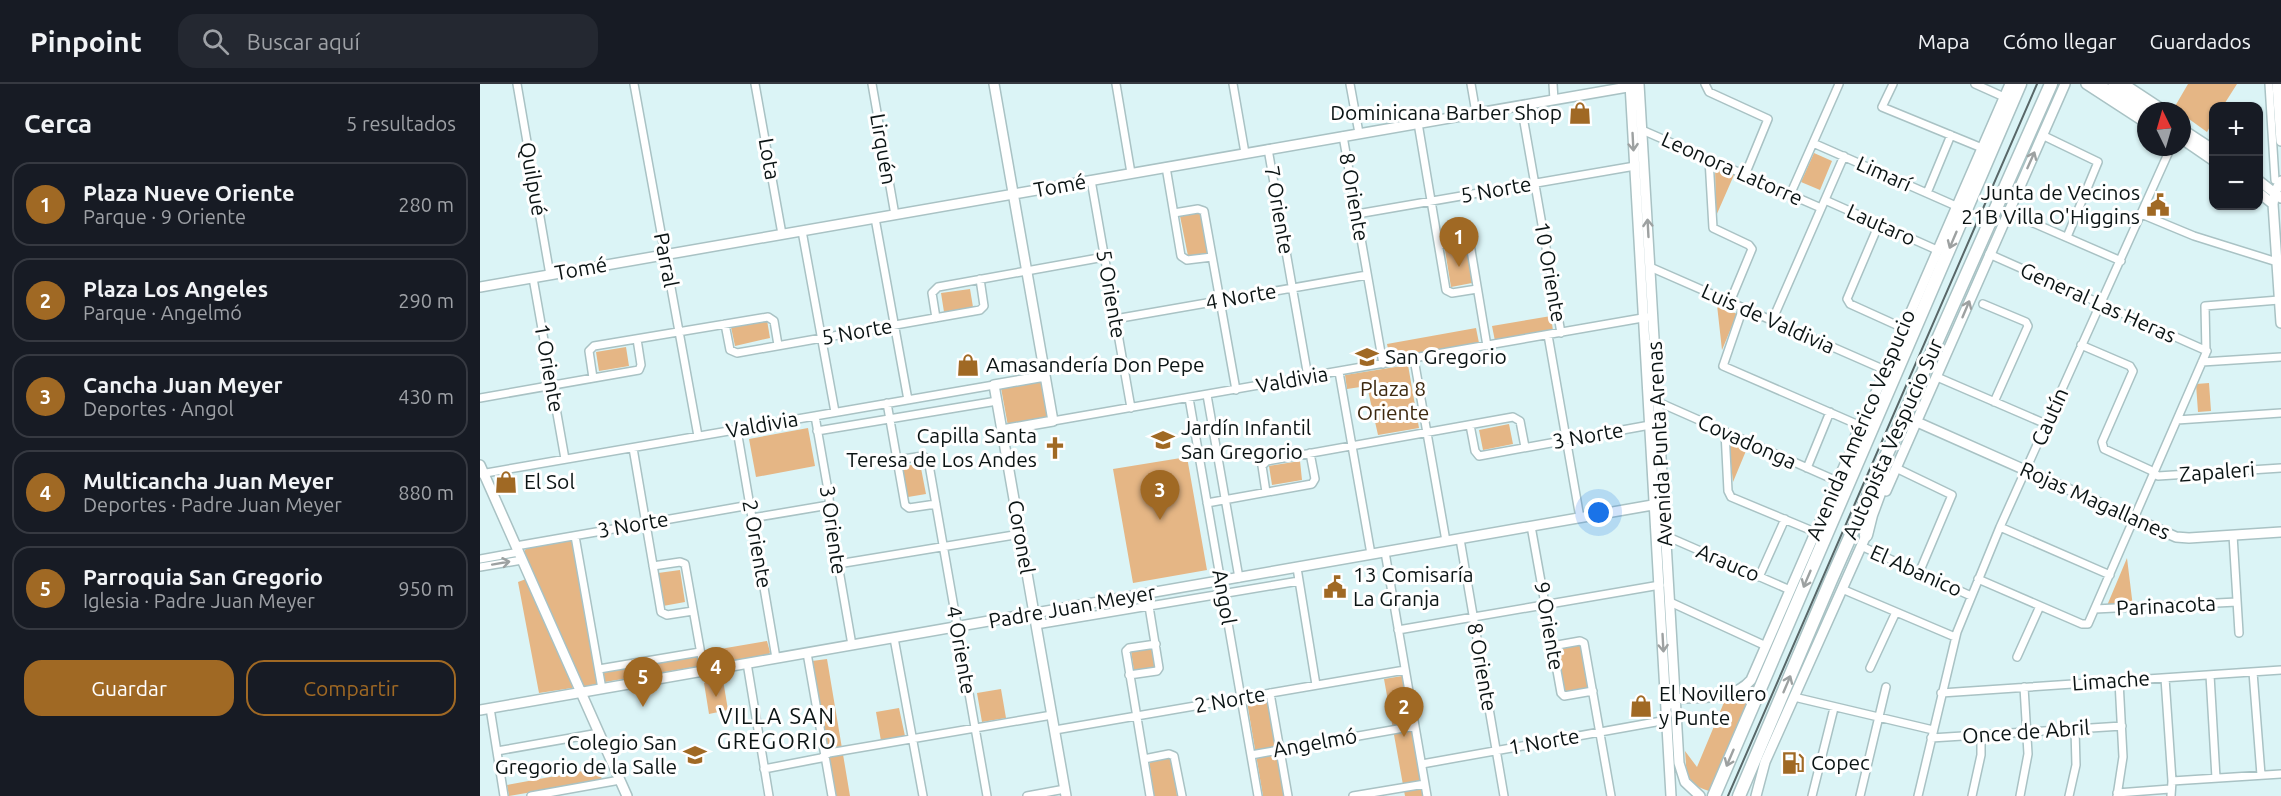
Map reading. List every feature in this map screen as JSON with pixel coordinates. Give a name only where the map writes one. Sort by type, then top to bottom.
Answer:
[{"type":"highway","name":"Autopista Vespucio Sur","points":[[1714,796],[2020,84]]},
{"type":"highway","name":"Autopista Vespucio Sur","points":[[1739,796],[1900,423],[2051,84]]},
{"type":"highway","points":[[1859,431],[1870,413],[1921,303],[1939,275]]},
{"type":"highway","points":[[1863,541],[1894,451],[1900,423]]},
{"type":"street","name":"Quilpué","points":[[516,84],[550,275]]},
{"type":"street","name":"Parral","points":[[634,84],[698,436]]},
{"type":"street","name":"Lota","points":[[755,84],[782,234]]},
{"type":"street","name":"Lirquén","points":[[872,84],[895,214]]},
{"type":"street","points":[[994,84],[1053,421]]},
{"type":"street","points":[[1116,84],[1131,173]]},
{"type":"street","points":[[1233,84],[1245,153]]},
{"type":"street","points":[[1350,84],[1359,134]]},
{"type":"street","points":[[1471,84],[1476,113]]},
{"type":"street","points":[[1553,84],[1554,99]]},
{"type":"street","points":[[1705,84],[1709,92],[1768,119],[1745,175]]},
{"type":"street","points":[[1790,195],[1838,84]]},
{"type":"street","points":[[1893,84],[1882,107],[1982,148]]},
{"type":"street","points":[[1975,84],[2004,97]]},
{"type":"street","name":"Avenida Américo Vespucio","points":[[1676,699],[1723,695],[1739,690],[1753,676],[2010,84]]},
{"type":"street","points":[[1756,796],[1765,762],[2065,84]]},
{"type":"street","points":[[2086,84],[2137,117]]},
{"type":"street","points":[[2099,84],[2137,109]]},
{"type":"street","points":[[2113,84],[2140,102]]},
{"type":"street","points":[[2124,84],[2151,102]]},
{"type":"street","points":[[2269,84],[2279,180],[2277,262],[2281,323]]},
{"type":"street","points":[[2277,84],[2281,141]]},
{"type":"street","name":"Tomé","points":[[480,287],[1635,85]]},
{"type":"street","name":"Avenida Punta Arenas","points":[[1635,85],[1642,130],[1650,267],[1648,317],[1650,425],[1659,503],[1666,536],[1680,772],[1688,786],[1700,796]]},
{"type":"street","name":"Avenida Punta Arenas","points":[[1635,85],[1635,166],[1658,402],[1660,585],[1671,796]]},
{"type":"street","name":"10 Oriente","points":[[1521,105],[1561,333]]},
{"type":"street","points":[[1418,123],[1448,292],[1477,289]]},
{"type":"street","name":"Leonora Latorre","points":[[1642,130],[1821,208]]},
{"type":"street","points":[[2191,130],[2209,146]]},
{"type":"street","points":[[1927,193],[1951,135]]},
{"type":"street","points":[[2042,135],[2098,162],[2067,237]]},
{"type":"street","points":[[2191,135],[2209,146]]},
{"type":"street","name":"8 Oriente","points":[[1343,136],[1383,364]]},
{"type":"street","name":"Limarí","points":[[1813,142],[1956,206]]},
{"type":"street","points":[[2191,145],[2209,158]]},
{"type":"street","name":"7 Oriente","points":[[1269,149],[1308,377]]},
{"type":"street","points":[[2191,151],[2209,159]]},
{"type":"street","points":[[1772,321],[1844,156]]},
{"type":"street","name":"Cautín","points":[[1918,796],[1955,637],[2046,424],[2167,156]]},
{"type":"street","points":[[1709,159],[1713,226],[1716,230],[1752,247],[1752,252],[1730,302]]},
{"type":"street","name":"5 Norte","points":[[1357,214],[1635,166]]},
{"type":"street","points":[[1166,167],[1182,258],[1189,260],[1212,256]]},
{"type":"street","name":"5 Oriente","points":[[1091,180],[1131,408]]},
{"type":"street","points":[[2263,183],[2279,180]]},
{"type":"street","points":[[2263,187],[2277,198]]},
{"type":"street","name":"Lautaro","points":[[1825,200],[1937,250]]},
{"type":"street","points":[[1174,213],[1198,209],[1204,211],[1236,390]]},
{"type":"street","points":[[2008,212],[2121,261]]},
{"type":"street","points":[[2141,214],[2194,236],[2277,262]]},
{"type":"street","points":[[875,218],[908,400]]},
{"type":"street","points":[[1879,224],[1847,297],[1850,304],[1903,328]]},
{"type":"street","points":[[802,231],[835,412]]},
{"type":"street","points":[[1439,245],[1463,241],[1469,243],[1487,346]]},
{"type":"street","name":"General Las Heras","points":[[1989,254],[2207,351]]},
{"type":"street","points":[[936,318],[932,293],[935,288],[1104,257]]},
{"type":"street","name":"Luis de Valdivia","points":[[1650,267],[1885,370]]},
{"type":"street","name":"4 Norte","points":[[1115,319],[1367,276]]},
{"type":"street","name":"1 Oriente","points":[[533,278],[565,459]]},
{"type":"street","name":"5 Norte","points":[[725,324],[729,347],[733,352],[982,310],[984,306],[980,279]]},
{"type":"street","points":[[1978,579],[2086,625],[2207,351],[2205,306],[2279,300]]},
{"type":"street","points":[[1983,304],[2027,324],[1994,402]]},
{"type":"street","points":[[1743,308],[1723,366],[1830,412],[1859,431]]},
{"type":"street","points":[[593,378],[589,353],[592,347],[770,317],[774,321],[778,345]]},
{"type":"street","name":"Valdivia","points":[[1002,430],[1648,317]]},
{"type":"street","name":"10 Oriente","points":[[1548,335],[1580,518]]},
{"type":"street","points":[[480,398],[640,369],[637,339]]},
{"type":"street","points":[[2081,345],[2130,366],[2133,371],[2102,446],[2154,473]]},
{"type":"street","points":[[2202,362],[2281,357]]},
{"type":"street","points":[[1414,359],[1446,541]]},
{"type":"street","points":[[1339,372],[1371,554]]},
{"type":"street","name":"Valdivia","points":[[481,471],[565,459],[1045,376]]},
{"type":"street","points":[[1937,376],[2046,424]]},
{"type":"street","name":"Coronel","points":[[994,385],[1065,793]]},
{"type":"street","name":"Angol","points":[[1207,395],[1239,578]]},
{"type":"street","name":"Angol","points":[[1190,398],[1258,796]]},
{"type":"street","name":"Valdivia","points":[[817,431],[997,401]]},
{"type":"street","name":"Covadonga","points":[[1658,402],[1837,481]]},
{"type":"street","points":[[887,404],[905,506],[911,508],[936,504]]},
{"type":"street","points":[[1807,468],[1830,412]]},
{"type":"street","points":[[2177,420],[2281,413]]},
{"type":"street","name":"3 Oriente","points":[[815,416],[852,645]]},
{"type":"street","name":"3 Norte","points":[[1266,492],[1263,463],[1470,425],[1517,418],[1520,421],[1525,447]]},
{"type":"street","name":"Rojas Magallanes","points":[[1917,422],[2176,537],[2281,532]]},
{"type":"street","name":"3 Norte","points":[[1470,425],[1477,455],[1650,425]]},
{"type":"street","name":"2 Oriente","points":[[737,429],[776,658]]},
{"type":"street","points":[[1725,432],[1728,491],[1732,498],[1815,532]]},
{"type":"street","points":[[633,447],[662,614],[693,610]]},
{"type":"street","points":[[1208,503],[1312,484],[1315,479],[1310,453]]},
{"type":"street","name":"4 Oriente","points":[[897,460],[921,456],[927,458],[987,796]]},
{"type":"street","points":[[1896,468],[1952,495],[1919,573]]},
{"type":"street","name":"Zapaleri","points":[[2154,473],[2158,476],[2281,468]]},
{"type":"street","points":[[481,471],[627,796]]},
{"type":"street","name":"Padre Juan Meyer","points":[[485,709],[1659,503]]},
{"type":"street","name":"3 Norte","points":[[480,567],[575,536],[750,505]]},
{"type":"street","points":[[752,518],[829,505]]},
{"type":"street","points":[[1759,577],[1785,519]]},
{"type":"street","name":"9 Oriente","points":[[1531,526],[1561,694],[1566,696],[1593,691]]},
{"type":"street","points":[[2001,527],[2110,575]]},
{"type":"street","points":[[838,564],[1020,534]]},
{"type":"street","points":[[575,536],[602,688]]},
{"type":"street","name":"Arauco","points":[[1666,536],[1790,590]]},
{"type":"street","points":[[2233,536],[2239,633]]},
{"type":"street","name":"8 Oriente","points":[[1460,539],[1504,796]]},
{"type":"street","name":"El Abanico","points":[[1863,541],[1919,573],[1971,596]]},
{"type":"street","points":[[1385,552],[1427,796]]},
{"type":"street","name":"3 Norte","points":[[480,559],[519,553]]},
{"type":"street","points":[[653,566],[684,562],[704,671]]},
{"type":"street","points":[[1297,568],[1316,685]]},
{"type":"street","name":"Padre Juan Meyer","points":[[1036,626],[1299,581]]},
{"type":"street","points":[[1398,630],[1660,585]]},
{"type":"street","points":[[1842,589],[1955,637]]},
{"type":"street","points":[[1129,675],[1159,669],[1147,594]]},
{"type":"street","points":[[1670,602],[1766,646]]},
{"type":"street","name":"Parinacota","points":[[2095,609],[2237,602]]},
{"type":"street","points":[[2017,657],[2040,606]]},
{"type":"street","points":[[1870,668],[1896,612]]},
{"type":"street","points":[[894,638],[923,796]]},
{"type":"street","name":"9 Oriente","points":[[1552,646],[1583,642],[1611,796]]},
{"type":"street","points":[[1150,796],[1126,650],[1156,644]]},
{"type":"street","points":[[599,669],[700,652]]},
{"type":"street","points":[[807,653],[832,796]]},
{"type":"street","points":[[747,663],[769,796]]},
{"type":"street","name":"2 Norte","points":[[1054,730],[1405,670]]},
{"type":"street","name":"Limache","points":[[1941,693],[2281,670]]},
{"type":"street","points":[[2253,672],[2261,775]]},
{"type":"street","points":[[2210,675],[2216,778]]},
{"type":"street","points":[[2165,678],[2171,789]]},
{"type":"street","points":[[2119,681],[2123,766],[2117,795],[2171,789],[2216,778],[2281,774]]},
{"type":"street","points":[[1860,796],[1886,687]]},
{"type":"street","points":[[2020,796],[2026,766],[2027,732],[2024,687]]},
{"type":"street","points":[[1270,693],[1288,796]]},
{"type":"street","name":"Once de Abril","points":[[1794,697],[1932,734],[1981,735],[2122,726]]},
{"type":"street","points":[[1666,707],[1670,701],[1676,699]]},
{"type":"street","points":[[1812,796],[1834,708]]},
{"type":"street","points":[[485,709],[497,752],[504,796]]},
{"type":"street","points":[[764,769],[821,758],[830,753],[1052,715]]},
{"type":"street","name":"1 Norte","points":[[1422,764],[1667,720]]},
{"type":"street","name":"Angelmó","points":[[1251,754],[1415,726]]},
{"type":"street","points":[[2069,796],[2076,765],[2075,729]]},
{"type":"street","points":[[497,752],[600,733]]},
{"type":"street","points":[[1972,796],[1981,755],[1981,735]]},
{"type":"street","points":[[1144,759],[1169,754],[1174,756],[1182,796]]},
{"type":"street","points":[[531,796],[548,795],[620,780]]},
{"type":"street","points":[[1353,796],[1425,783]]},
{"type":"street","points":[[1027,796],[1065,793]]},
{"type":"green space","points":[[2188,84],[2237,84],[2226,102],[2209,102],[2207,132],[2191,120],[2191,102],[2178,102]]},
{"type":"green space","points":[[1814,153],[1832,161],[1820,190],[1801,182]]},
{"type":"green space","points":[[1715,166],[1734,175],[1716,216]]},
{"type":"green space","points":[[1201,213],[1208,253],[1188,256],[1180,216]]},
{"type":"green space","points":[[1467,247],[1472,283],[1451,287],[1445,250]]},
{"type":"green space","points":[[970,289],[973,307],[944,312],[941,293]]},
{"type":"green space","points":[[1717,305],[1737,314],[1722,350]]},
{"type":"green space","points":[[1551,316],[1553,331],[1495,341],[1492,326]]},
{"type":"green space","points":[[767,320],[770,338],[735,346],[731,327]]},
{"type":"green space","points":[[1476,328],[1479,343],[1390,359],[1387,344]]},
{"type":"green space","points":[[626,347],[629,366],[599,371],[596,352]]},
{"type":"green space","name":"Plaza 8 Oriente","points":[[1408,365],[1419,428],[1378,435],[1367,386],[1347,389],[1345,375]]},
{"type":"green space","points":[[1044,380],[1051,418],[1008,426],[1001,388]]},
{"type":"green space","points":[[2209,383],[2211,411],[2198,412],[2196,384]]},
{"type":"green space","points":[[1509,424],[1513,444],[1483,450],[1479,430]]},
{"type":"green space","points":[[808,428],[815,466],[756,477],[749,439]]},
{"type":"green space","points":[[1728,437],[1748,446],[1733,482]]},
{"type":"green space","points":[[1187,457],[1207,570],[1133,583],[1113,469]]},
{"type":"green space","points":[[1300,461],[1302,480],[1272,485],[1269,466]]},
{"type":"green space","points":[[920,463],[926,494],[908,497],[902,467]]},
{"type":"green space","points":[[572,538],[600,683],[583,687],[524,552],[528,545]]},
{"type":"green space","points":[[2127,558],[2133,607],[2106,608]]},
{"type":"green space","points":[[680,570],[685,602],[663,606],[658,573]]},
{"type":"green space","points":[[526,579],[573,683],[572,688],[539,693],[518,582]]},
{"type":"green space","points":[[767,641],[770,652],[768,656],[708,668],[706,665],[605,682],[603,669]]},
{"type":"green space","points":[[1581,645],[1588,689],[1562,692],[1556,649]]},
{"type":"green space","points":[[1153,647],[1157,667],[1134,671],[1131,651]]},
{"type":"green space","points":[[827,659],[850,796],[835,796],[812,661]]},
{"type":"green space","points":[[1402,676],[1423,796],[1405,796],[1384,679]]},
{"type":"green space","points":[[723,680],[728,710],[709,714],[704,683]]},
{"type":"green space","points":[[1756,681],[1709,791],[1695,785],[1688,777],[1685,751],[1697,767],[1725,700],[1738,696]]},
{"type":"green space","points":[[1001,689],[1006,718],[982,722],[977,693]]},
{"type":"green space","points":[[1273,698],[1290,796],[1263,796],[1247,702]]},
{"type":"green space","points":[[899,708],[905,736],[881,741],[876,712]]},
{"type":"green space","points":[[1172,757],[1177,796],[1154,796],[1149,760]]},
{"type":"green space","points":[[599,768],[602,780],[509,796],[507,785]]},
{"type":"railway","points":[[1728,796],[2037,84]]},
{"type":"place","name":"Dominicana Barber Shop","points":[[1580,113]]},
{"type":"place","name":"Junta de Vecinos 21B Villa O'Higgins","points":[[2158,205]]},
{"type":"place","name":"Plaza Nueve Oriente","points":[[1459,267]]},
{"type":"place","name":"San Gregorio","points":[[1367,357]]},
{"type":"place","name":"Amasandería Don Pepe","points":[[968,365]]},
{"type":"place","name":"Jardín Infantil San Gregorio","points":[[1163,440]]},
{"type":"place","name":"Capilla Santa Teresa de Los Andes","points":[[1055,448]]},
{"type":"place","name":"El Sol","points":[[506,482]]},
{"type":"place","name":"Cancha Juan Meyer","points":[[1160,520]]},
{"type":"place","name":"13 Comisaría La Granja","points":[[1335,587]]},
{"type":"place","name":"Multicancha Juan Meyer","points":[[716,697]]},
{"type":"place","name":"El Novillero y Punte","points":[[1641,706]]},
{"type":"place","name":"Parroquia San Gregorio","points":[[643,707]]},
{"type":"place","name":"Plaza Los Angeles","points":[[1404,737]]},
{"type":"place","name":"Colegio San Gregorio de la Salle","points":[[695,755]]},
{"type":"place","name":"Copec","points":[[1793,763]]},
{"type":"district","name":"VILLA SAN GREGORIO","points":[[777,728]]}]
